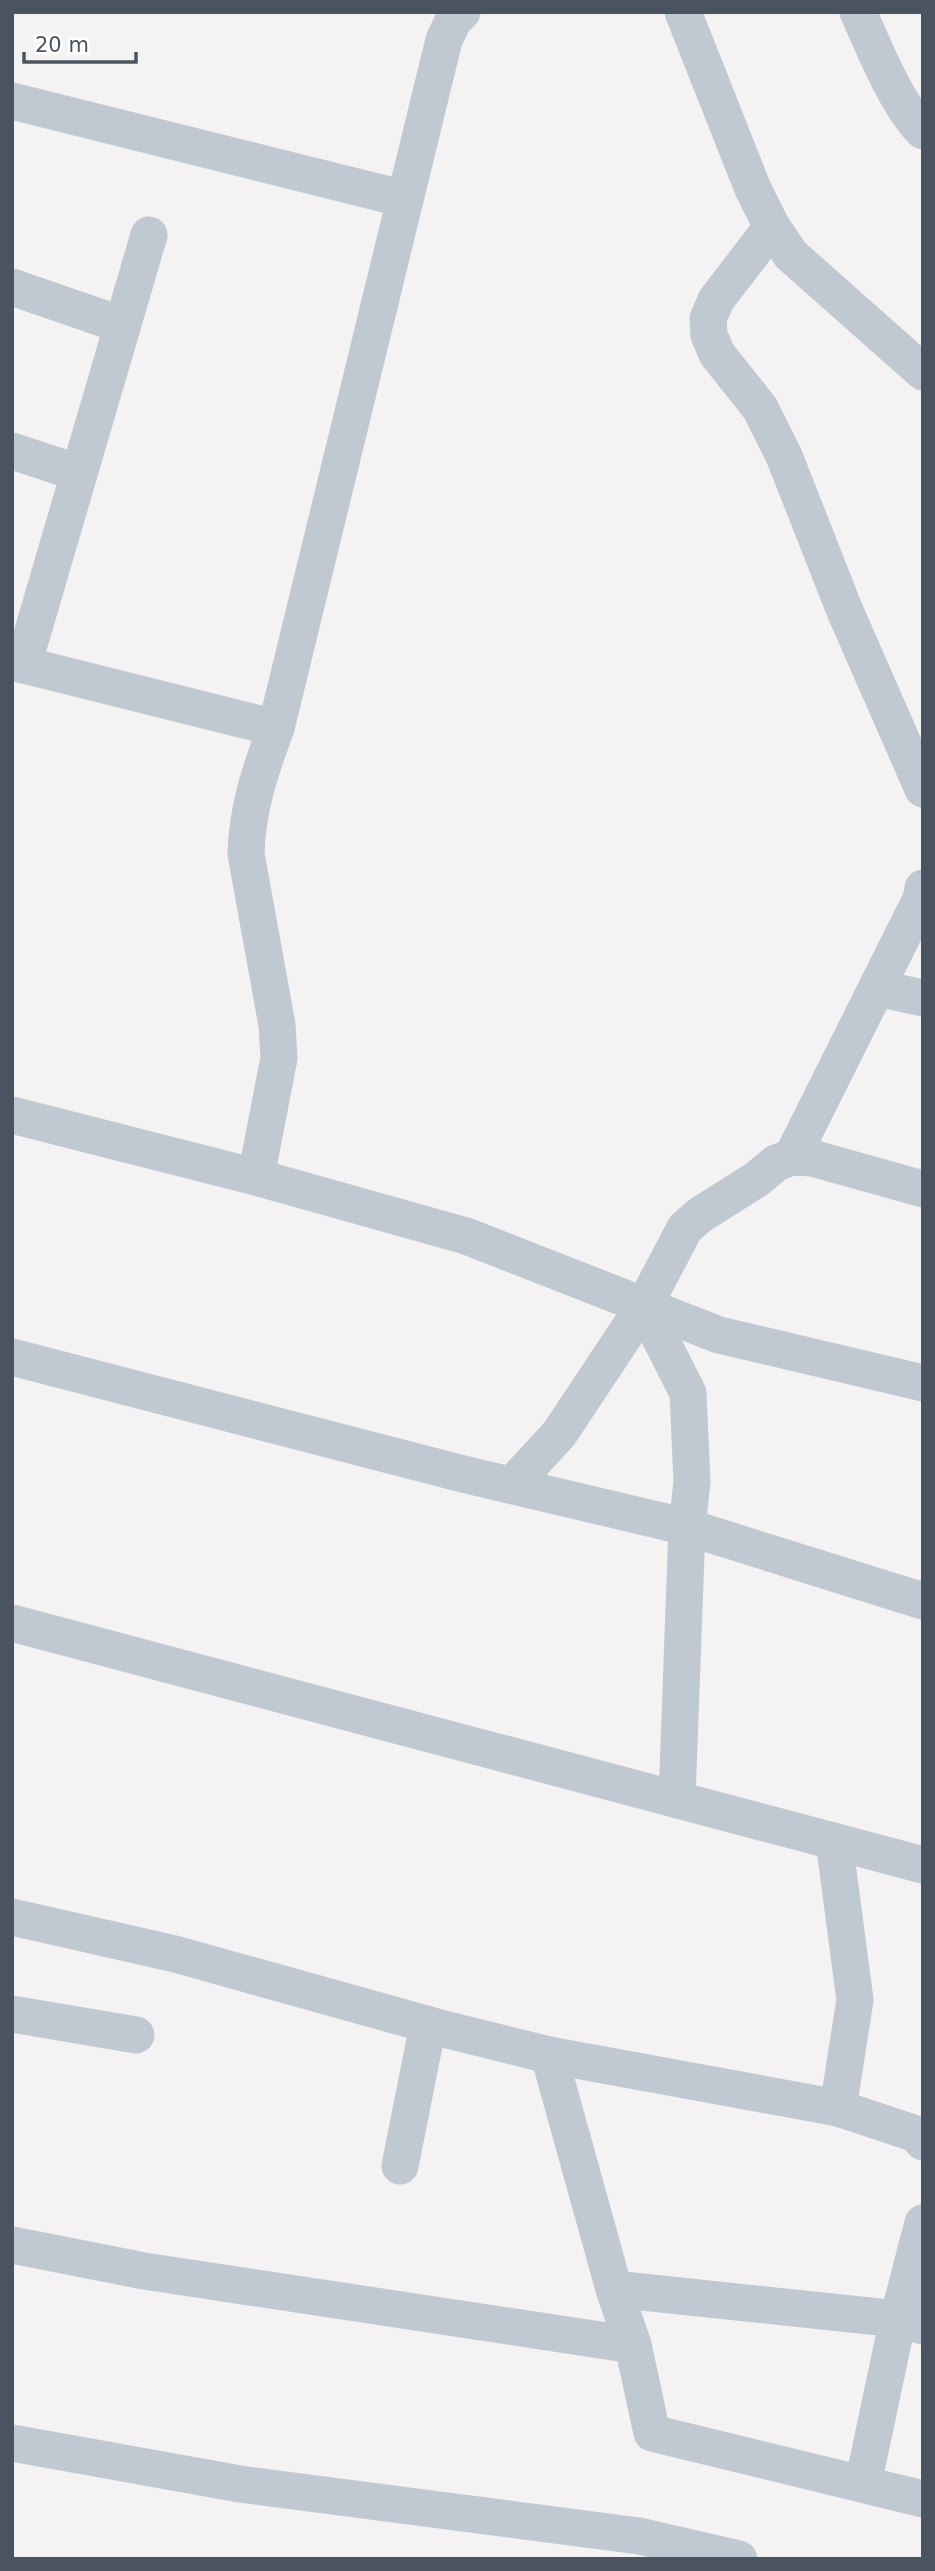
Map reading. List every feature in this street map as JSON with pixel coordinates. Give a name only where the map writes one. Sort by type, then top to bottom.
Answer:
[{"type":"street","points":[[256,1177],[279,1058],[276,1026],[246,854],[246,827],[254,786],[276,729],[444,40],[453,21],[462,12]]},
{"type":"street","points":[[683,12],[753,189],[772,228],[791,256],[923,372]]},
{"type":"street","points":[[858,12],[896,91],[915,124],[923,131]]},
{"type":"street","points":[[12,102],[405,199]]},
{"type":"street","points":[[772,228],[716,300],[708,319],[709,335],[717,354],[760,408],[784,456],[845,611],[909,727],[923,789]]},
{"type":"street","points":[[149,234],[79,473],[18,664],[276,729]]},
{"type":"street","points":[[12,286],[122,325]]},
{"type":"street","points":[[12,451],[79,473]]},
{"type":"street","points":[[792,1157],[921,900],[923,888]]},
{"type":"street","points":[[877,988],[923,998]]},
{"type":"street","points":[[12,1115],[256,1177],[466,1236],[719,1335],[923,1382]]},
{"type":"street","points":[[512,1485],[559,1434],[644,1306],[685,1228],[700,1215],[748,1185],[776,1163],[792,1157],[812,1158],[923,1189]]},
{"type":"street","points":[[644,1306],[688,1393],[692,1482],[687,1527],[677,1798]]},
{"type":"street","points":[[12,1357],[687,1527],[923,1601]]},
{"type":"street","points":[[12,1623],[923,1865]]},
{"type":"street","points":[[834,1841],[855,2000],[838,2108]]},
{"type":"street","points":[[12,1917],[175,1954],[428,2025],[549,2055],[838,2108],[915,2134],[923,2142]]},
{"type":"street","points":[[12,2014],[136,2035]]},
{"type":"street","points":[[400,2166],[428,2025]]},
{"type":"street","points":[[549,2055],[614,2289],[633,2346],[652,2433],[923,2499]]},
{"type":"street","points":[[863,2484],[911,2323],[923,2223]]},
{"type":"street","points":[[12,2245],[144,2271],[633,2346]]},
{"type":"street","points":[[614,2289],[911,2323]]},
{"type":"street","points":[[12,2443],[240,2483],[639,2536],[739,2559]]}]
